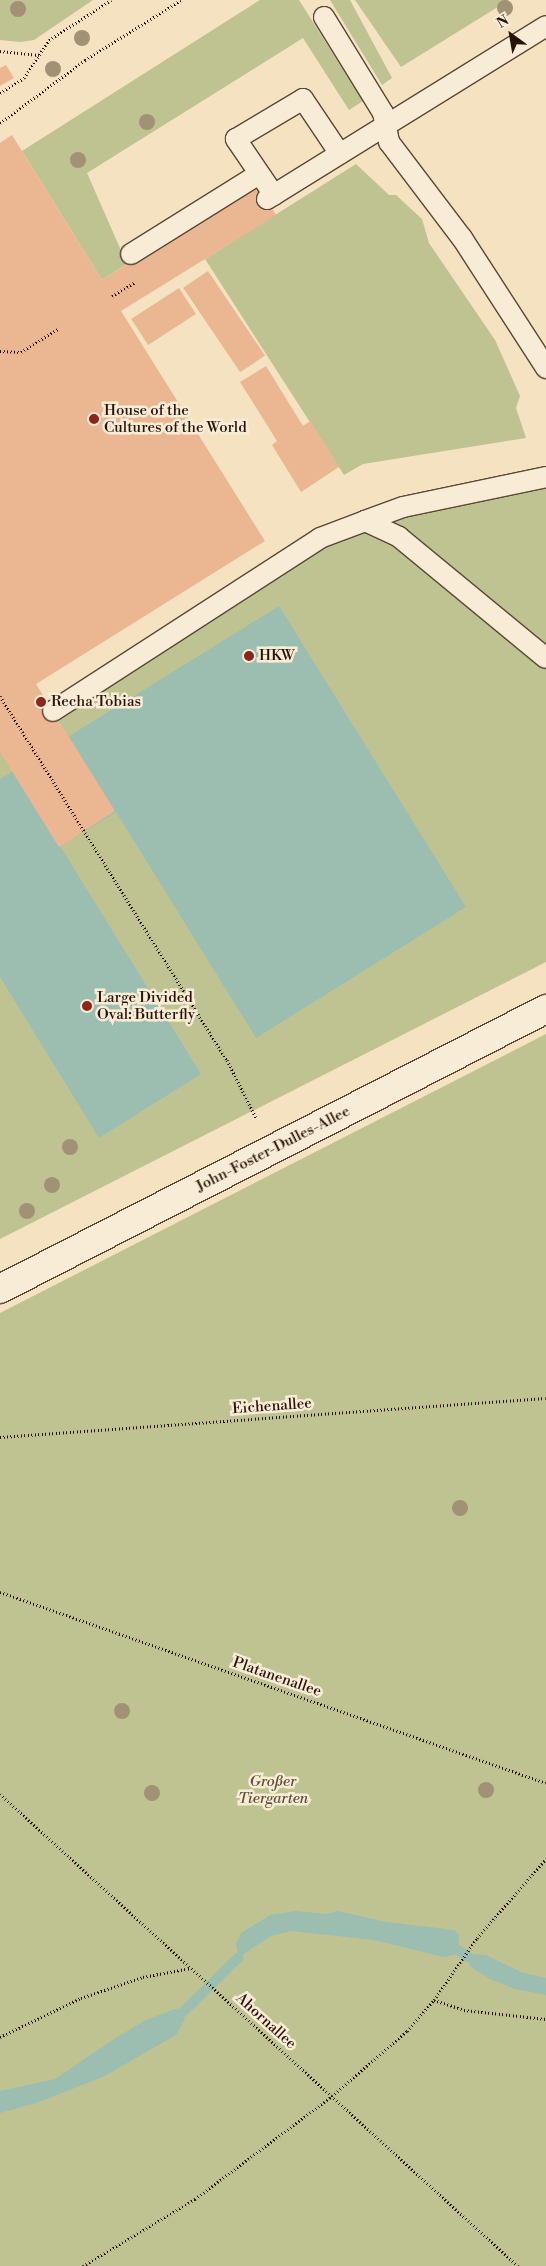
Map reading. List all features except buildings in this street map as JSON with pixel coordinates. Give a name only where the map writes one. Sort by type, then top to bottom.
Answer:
[{"type":"street","name":"John-Foster-Dulles-Allee","points":[[0,1289],[546,1009]]},
{"type":"lane","points":[[324,17],[382,113],[389,142],[462,238],[546,368]]},
{"type":"lane","points":[[340,154],[303,99],[236,139],[259,174],[270,197],[386,127],[546,26]]},
{"type":"lane","points":[[131,254],[259,174]]},
{"type":"lane","points":[[53,711],[320,538],[403,507],[546,477]]},
{"type":"lane","points":[[365,521],[399,538],[546,658]]},
{"type":"path","points":[[0,93],[24,78],[49,40],[110,0]]},
{"type":"path","points":[[0,123],[85,60],[181,0]]},
{"type":"path","points":[[0,52],[39,56]]},
{"type":"path","points":[[0,351],[21,352],[58,329]]},
{"type":"path","points":[[0,696],[44,763],[227,1060],[256,1118]]},
{"type":"path","name":"Eichenallee","points":[[0,1437],[546,1398]]},
{"type":"path","name":"Platanenallee","points":[[0,1592],[546,1783]]},
{"type":"path","name":"Ahornallee","points":[[0,1794],[518,2266]]},
{"type":"path","points":[[83,2266],[194,2198],[332,2096],[407,2031],[434,2000],[455,1966],[476,1938],[546,1859]]},
{"type":"path","points":[[0,2037],[81,1998],[142,1977],[191,1968]]},
{"type":"path","points":[[434,2000],[464,2010],[546,2020]]},
{"type":"green space","points":[[0,0],[93,0],[34,40],[20,42],[0,40]]},
{"type":"green space","points":[[260,0],[299,0],[363,101],[349,110],[303,38],[87,173],[127,264],[102,280],[22,151]]},
{"type":"green space","points":[[330,0],[350,0],[392,78],[382,85]]},
{"type":"green space","points":[[355,0],[509,0],[401,67]]},
{"type":"green space","points":[[356,164],[389,195],[396,195],[422,219],[429,243],[495,340],[520,396],[516,408],[526,438],[363,464],[344,475],[205,259]]},
{"type":"green space","points":[[546,477],[546,962],[0,1239],[0,743],[320,538]]},
{"type":"green space","name":"Großer Tiergarten","points":[[546,1034],[546,2266],[0,2266],[0,1313]]},
{"type":"shaded area","points":[[279,606],[466,907],[256,1038],[116,812],[60,846],[201,1074],[99,1138],[0,977],[0,779]]},
{"type":"shaded area","points":[[296,1911],[327,1914],[337,1911],[386,1922],[455,1930],[459,1936],[458,1950],[454,1955],[443,1957],[374,1940],[291,1931],[271,1936],[239,1957],[236,1944],[241,1933],[270,1915]]},
{"type":"shaded area","points":[[470,1954],[486,1955],[521,1972],[546,1978],[546,1995],[515,1989],[490,1979],[471,1967],[466,1960]]},
{"type":"shaded area","points":[[177,2008],[185,2019],[176,2035],[103,2077],[36,2103],[0,2113],[0,2091],[55,2079],[146,2020]]},
{"type":"waterway","points":[[458,1950],[468,1957]]},
{"type":"waterway","points":[[183,2012],[239,1957]]},
{"type":"place","name":"House of the Cultures of the World","points":[[94,419]]},
{"type":"place","name":"HKW","points":[[249,656]]},
{"type":"place","name":"Recha Tobias","points":[[41,702]]},
{"type":"place","name":"Large Divided Oval: Butterfly","points":[[87,1006]]}]
